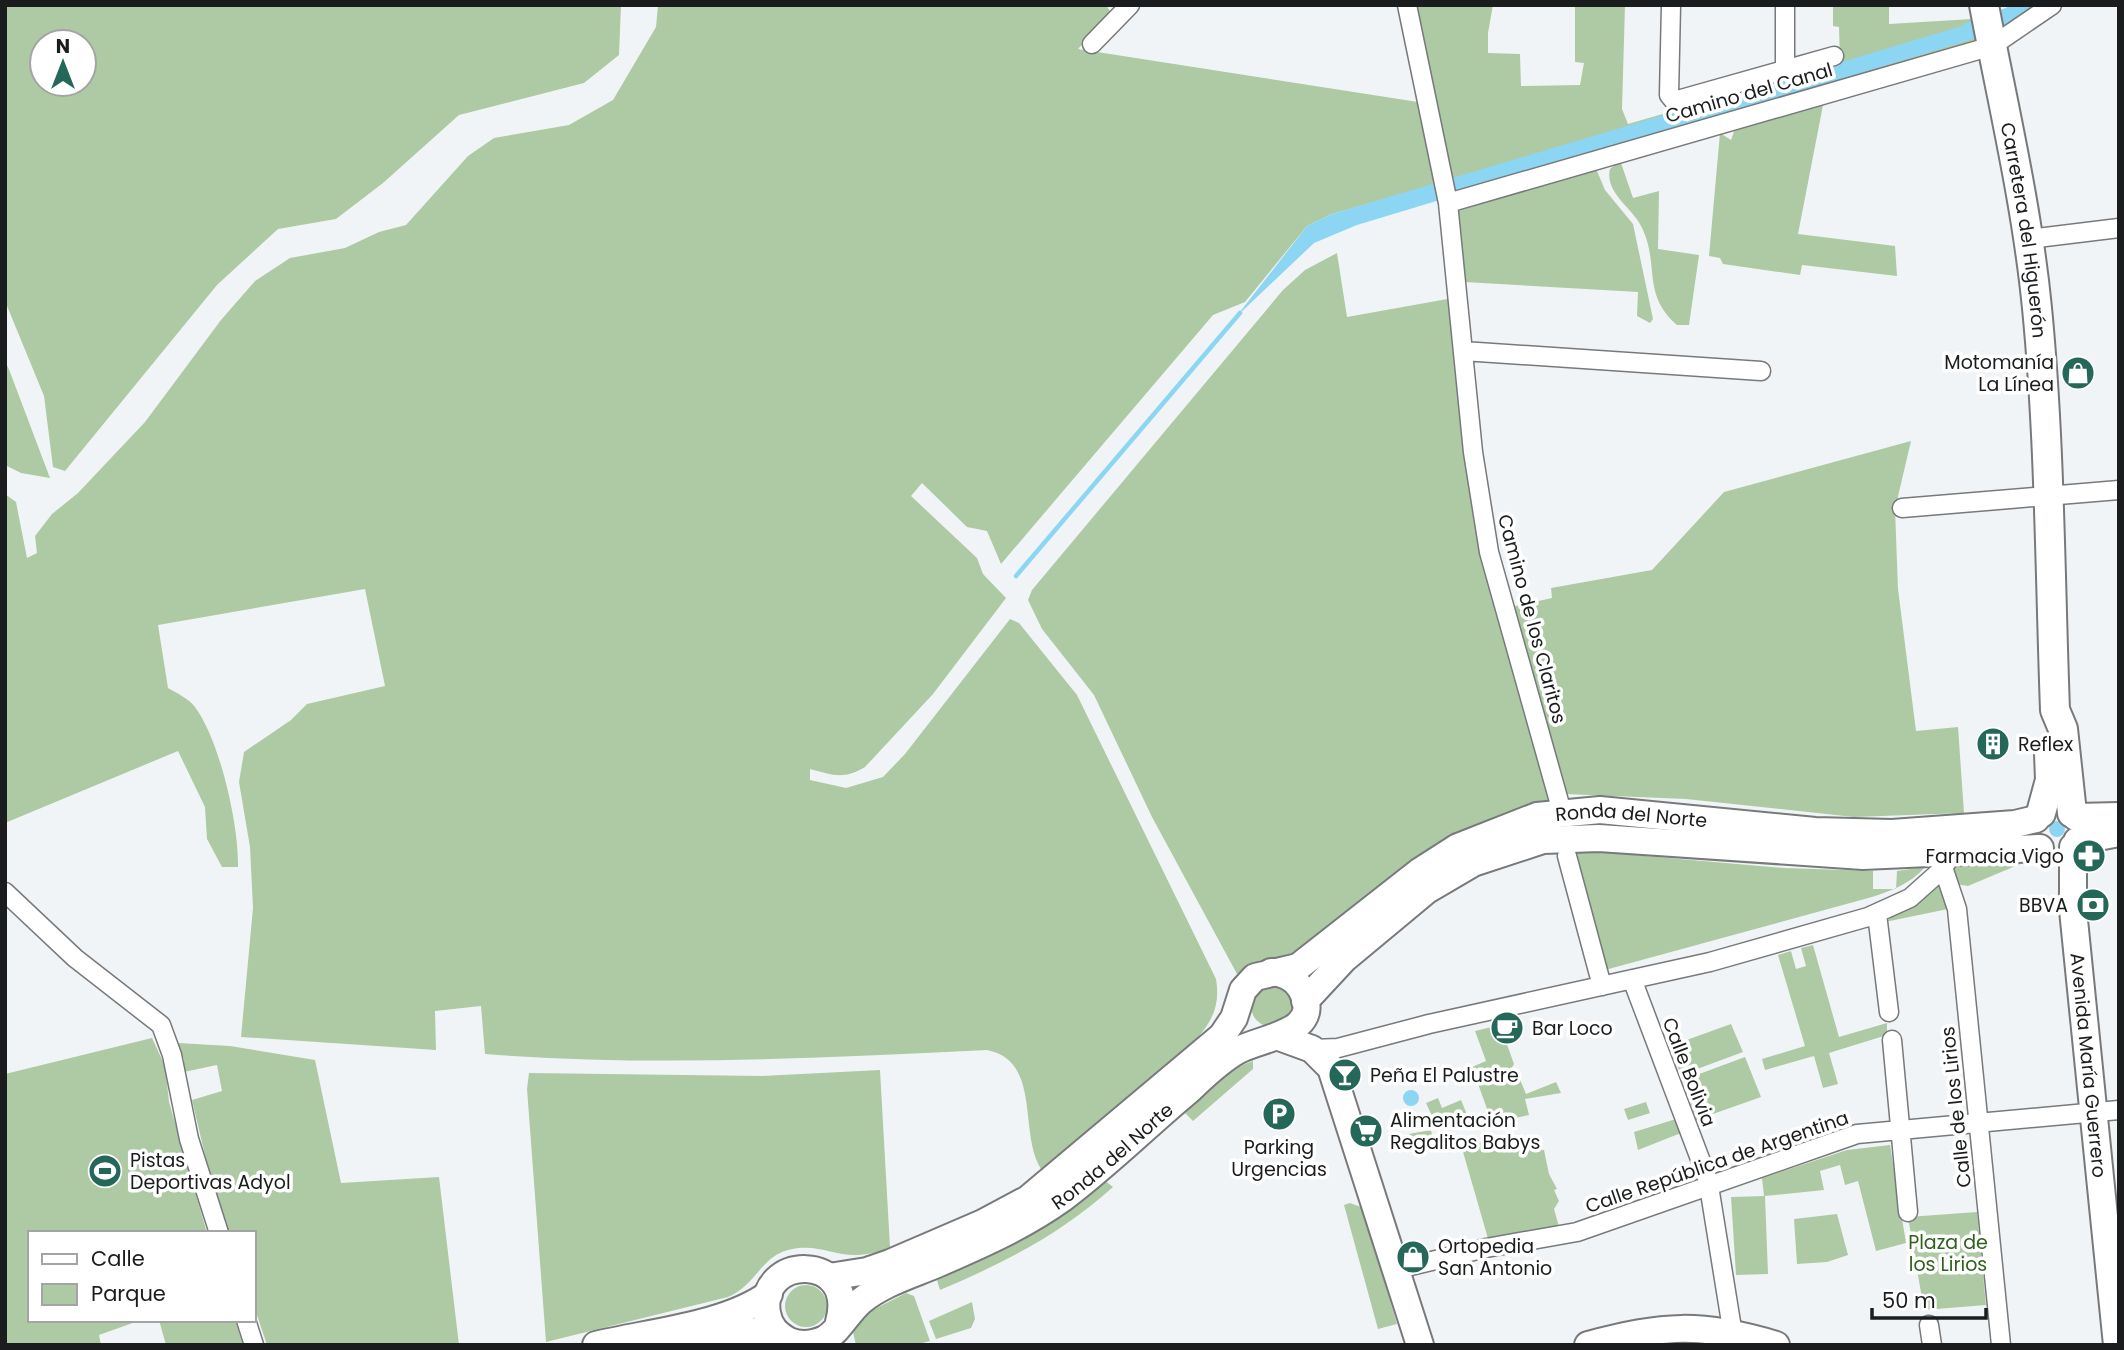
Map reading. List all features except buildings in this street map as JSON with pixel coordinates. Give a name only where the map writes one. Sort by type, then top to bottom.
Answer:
[{"type":"main road","name":"Carretera del Higuerón","points":[[1984,5],[2029,239],[2037,307],[2048,496],[2055,710]]},
{"type":"main road","points":[[2038,816],[2050,780],[2048,731],[2055,710]]},
{"type":"main road","points":[[2055,710],[2063,729],[2065,836]]},
{"type":"main road","name":"Ronda del Norte","points":[[829,1277],[867,1271],[890,1263],[983,1223],[1042,1190],[1195,1061],[1236,1014],[1248,983],[1271,972],[1298,967],[1389,894],[1458,847],[1513,824],[1562,812],[1625,811],[1815,831],[1892,833],[2010,824],[2060,807],[2065,836],[1966,850],[1863,856],[1599,838],[1543,840],[1473,863],[1427,890],[1309,1000],[1295,1029],[1233,1053],[1065,1197],[1031,1220],[993,1240],[878,1289],[845,1316]]},
{"type":"main road","name":"Avenida María Guerrero","points":[[2038,816],[2033,834],[2065,836],[2073,910],[2106,1111],[2117,1345]]},
{"type":"main road","points":[[2065,836],[2119,816]]},
{"type":"main road","points":[[2065,836],[2119,834]]},
{"type":"main road","points":[[1271,972],[1291,978],[1309,1000]]},
{"type":"main road","points":[[1236,1014],[1247,1027],[1326,1051],[1398,1269],[1420,1345]]},
{"type":"main road","points":[[596,1345],[710,1319],[762,1298],[776,1281],[796,1269],[808,1268],[829,1277],[842,1298],[845,1316],[830,1335],[814,1343],[775,1340]]},
{"type":"main road","points":[[762,1298],[775,1340]]},
{"type":"main road","points":[[1588,1345],[1668,1328],[1715,1329],[1729,1341]]},
{"type":"main road","points":[[680,1345],[738,1333],[771,1333],[775,1340]]},
{"type":"main road","points":[[1664,1345],[1729,1341],[1776,1345]]},
{"type":"street","points":[[1092,44],[1130,5]]},
{"type":"street","name":"Camino de los Claritos","points":[[1407,5],[1448,202],[1473,452],[1489,552],[1562,812]]},
{"type":"street","points":[[1671,5],[1669,94],[1674,101],[1834,56]]},
{"type":"street","points":[[1785,5],[1785,70]]},
{"type":"street","name":"Camino del Canal","points":[[1448,202],[1992,46],[2052,5]]},
{"type":"street","points":[[2029,239],[2119,228]]},
{"type":"street","points":[[1463,351],[1761,371]]},
{"type":"street","points":[[1902,508],[2119,490]]},
{"type":"street","points":[[1309,1000],[1309,1029],[1326,1051],[1429,1024],[1710,961],[1877,914],[1910,898],[1951,857],[1966,850]]},
{"type":"street","points":[[1567,856],[1602,986]]},
{"type":"street","name":"Calle de los Lirios","points":[[1943,867],[1957,909],[2001,1345]]},
{"type":"street","points":[[5,892],[75,958],[161,1025],[172,1055],[189,1139],[218,1231]]},
{"type":"street","points":[[1877,914],[1889,1012]]},
{"type":"street","name":"Calle Bolivia","points":[[1632,979],[1709,1185],[1729,1341]]},
{"type":"street","points":[[1892,1040],[1908,1212]]},
{"type":"street","name":"Calle República de Argentina","points":[[1398,1269],[1493,1247],[1577,1232],[1709,1185],[1778,1150],[1857,1134],[1899,1129],[2106,1111]]},
{"type":"street","points":[[248,1322],[254,1345]]},
{"type":"street","points":[[1929,1325],[1932,1345]]},
{"type":"green space","points":[[5,5],[621,5],[619,55],[584,83],[459,115],[383,183],[336,219],[278,229],[217,285],[65,471],[53,467],[44,396],[5,301]]},
{"type":"green space","points":[[658,5],[1106,5],[1111,13],[1078,49],[1418,102],[1437,184],[1332,214],[1307,226],[1245,302],[1213,315],[1001,564],[987,531],[967,527],[922,483],[911,496],[977,558],[983,574],[1006,598],[933,694],[865,767],[844,775],[810,769],[810,780],[846,788],[883,777],[905,754],[1010,619],[1019,623],[1077,695],[1216,979],[1217,996],[1212,1017],[1198,1037],[1041,1169],[1034,1154],[1022,1083],[1015,1068],[1004,1057],[987,1050],[674,1061],[485,1054],[481,1006],[435,1011],[436,1050],[241,1037],[253,908],[250,847],[239,782],[244,752],[291,720],[307,704],[385,686],[365,589],[158,625],[168,688],[195,707],[220,761],[235,829],[238,867],[222,867],[207,839],[205,807],[178,751],[5,823],[5,494],[16,502],[27,558],[37,553],[35,536],[52,514],[78,493],[145,422],[221,320],[255,281],[290,258],[345,248],[379,232],[406,225],[468,156],[494,138],[569,125],[613,100],[656,27]]},
{"type":"green space","points":[[1411,5],[1493,5],[1488,53],[1520,54],[1521,86],[1580,85],[1584,63],[1575,62],[1575,5],[1625,5],[1622,109],[1628,124],[1840,63],[1839,27],[1833,26],[1833,5],[1889,5],[1889,24],[1972,19],[1979,43],[1964,45],[1450,198]]},
{"type":"green space","points":[[1824,100],[1798,234],[1895,246],[1897,276],[1802,265],[1800,275],[1723,264],[1720,258],[1709,256],[1720,133],[1731,140],[1736,126]]},
{"type":"green space","points":[[1620,160],[1633,198],[1659,191],[1658,249],[1699,255],[1689,325],[1677,325],[1659,302],[1643,230],[1616,194],[1609,178],[1610,169]]},
{"type":"green space","points":[[1591,168],[1597,171],[1605,190],[1633,224],[1653,319],[1650,323],[1637,316],[1638,292],[1464,282],[1453,220],[1458,210],[1578,169]]},
{"type":"green space","points":[[1337,253],[1347,317],[1453,298],[1460,384],[1551,801],[1498,816],[1456,835],[1398,872],[1303,951],[1258,961],[1237,974],[1152,817],[1094,695],[1042,629],[1028,600],[1032,590],[1283,290],[1305,270]]},
{"type":"green space","points":[[5,361],[50,478],[21,473],[5,465]]},
{"type":"green space","points":[[1911,441],[1895,509],[1898,589],[1916,731],[1958,727],[1964,813],[1854,817],[1686,799],[1565,794],[1511,607],[1552,598],[1551,588],[1652,570],[1724,492]]},
{"type":"green space","points":[[1576,850],[1784,868],[1873,871],[1873,889],[1894,889],[1605,970]]},
{"type":"green space","points":[[2025,862],[1968,886],[1955,884],[1952,870],[1958,866]]},
{"type":"green space","points":[[1925,867],[1913,878],[1896,888],[1897,871]]},
{"type":"green space","points":[[1942,882],[1948,909],[1885,922]]},
{"type":"green space","points":[[1813,945],[1839,1037],[1887,1023],[1887,1035],[1829,1053],[1838,1084],[1823,1088],[1814,1056],[1765,1070],[1762,1059],[1805,1046],[1778,955],[1791,951],[1796,969],[1806,966],[1801,948]]},
{"type":"green space","points":[[1272,985],[1287,991],[1293,1006],[1287,1021],[1272,1027],[1257,1021],[1251,1006],[1257,991]]},
{"type":"green space","points":[[1731,1024],[1743,1052],[1681,1075],[1670,1046]]},
{"type":"green space","points":[[1500,1025],[1514,1064],[1510,1071],[1513,1079],[1519,1077],[1526,1094],[1556,1082],[1561,1093],[1525,1099],[1529,1115],[1491,1120],[1472,1067],[1486,1061],[1475,1031]]},
{"type":"green space","points":[[152,1038],[165,1066],[169,1102],[206,1231],[28,1231],[28,1322],[135,1322],[99,1335],[101,1345],[5,1345],[5,1074]]},
{"type":"green space","points":[[178,1043],[230,1046],[315,1060],[341,1183],[439,1177],[459,1345],[267,1345],[256,1312],[256,1231],[228,1231],[209,1172],[192,1100],[222,1091],[217,1065],[184,1072],[184,1060]]},
{"type":"green space","points":[[1745,1057],[1761,1097],[1696,1120],[1683,1080]]},
{"type":"green space","points":[[1253,1061],[1253,1069],[1193,1121],[1185,1113],[1226,1076]]},
{"type":"green space","points":[[880,1070],[890,1247],[859,1255],[814,1248],[788,1250],[771,1259],[745,1286],[728,1297],[546,1342],[527,1089],[529,1073],[762,1076]]},
{"type":"green space","points":[[1438,1098],[1442,1108],[1461,1100],[1468,1117],[1437,1127],[1426,1103]]},
{"type":"green space","points":[[1646,1102],[1650,1113],[1628,1120],[1624,1109]]},
{"type":"green space","points":[[1676,1119],[1681,1133],[1638,1150],[1634,1132]]},
{"type":"green space","points":[[1431,1130],[1433,1140],[1444,1139],[1446,1147],[1414,1153],[1409,1134]]},
{"type":"green space","points":[[1487,1141],[1544,1150],[1549,1174],[1557,1189],[1554,1190],[1559,1201],[1554,1209],[1560,1230],[1489,1242],[1461,1145]]},
{"type":"green space","points":[[1890,1145],[1906,1243],[1876,1251],[1858,1181],[1845,1185],[1840,1165],[1820,1171],[1824,1190],[1765,1196],[1768,1274],[1736,1275],[1731,1197],[1764,1196],[1762,1178],[1847,1150]]},
{"type":"green space","points":[[1104,1180],[1113,1187],[1073,1219],[1009,1258],[940,1290],[937,1280],[1045,1224]]},
{"type":"green space","points":[[1350,1203],[1361,1207],[1365,1216],[1397,1324],[1378,1329],[1344,1205]]},
{"type":"green space","name":"Plaza de los Lirios","points":[[1977,1212],[1986,1305],[1924,1310],[1908,1217]]},
{"type":"green space","points":[[1837,1214],[1848,1255],[1827,1262],[1797,1264],[1794,1219]]},
{"type":"green space","points":[[806,1285],[821,1291],[827,1306],[821,1321],[806,1327],[791,1321],[785,1306],[791,1291]]},
{"type":"green space","points":[[906,1293],[914,1296],[930,1341],[915,1345],[856,1345],[853,1332],[863,1315]]},
{"type":"green space","points":[[972,1302],[975,1319],[971,1328],[936,1339],[929,1321]]},
{"type":"green space","points":[[160,1322],[236,1322],[243,1345],[166,1345]]},
{"type":"water","points":[[2012,5],[2048,5],[2026,20],[1967,41],[1357,225],[1314,243],[1236,317],[1307,226],[1332,214],[1962,26],[1973,19]]},
{"type":"water","points":[[2054,821],[2060,821],[2065,829],[2063,835],[2054,837],[2049,832],[2049,826]]},
{"type":"water","points":[[1411,1090],[1417,1092],[1417,1104],[1411,1106],[1405,1104],[1403,1098],[1405,1092]]},
{"type":"waterway","points":[[1016,576],[1240,313]]},
{"type":"place","name":"Motomanía La Línea","points":[[2078,373]]},
{"type":"place","name":"Reflex","points":[[1993,744]]},
{"type":"place","name":"Farmacia Vigo","points":[[2089,856]]},
{"type":"place","name":"BBVA","points":[[2093,905]]},
{"type":"place","name":"Bar Loco","points":[[1507,1028]]},
{"type":"place","name":"Peña El Palustre","points":[[1345,1075]]},
{"type":"place","name":"Parking Urgencias","points":[[1279,1114]]},
{"type":"place","name":"Alimentación Regalitos Babys","points":[[1366,1131]]},
{"type":"place","name":"Pistas Deportivas Adyol","points":[[105,1171]]},
{"type":"place","name":"Ortopedia San Antonio","points":[[1413,1257]]}]
